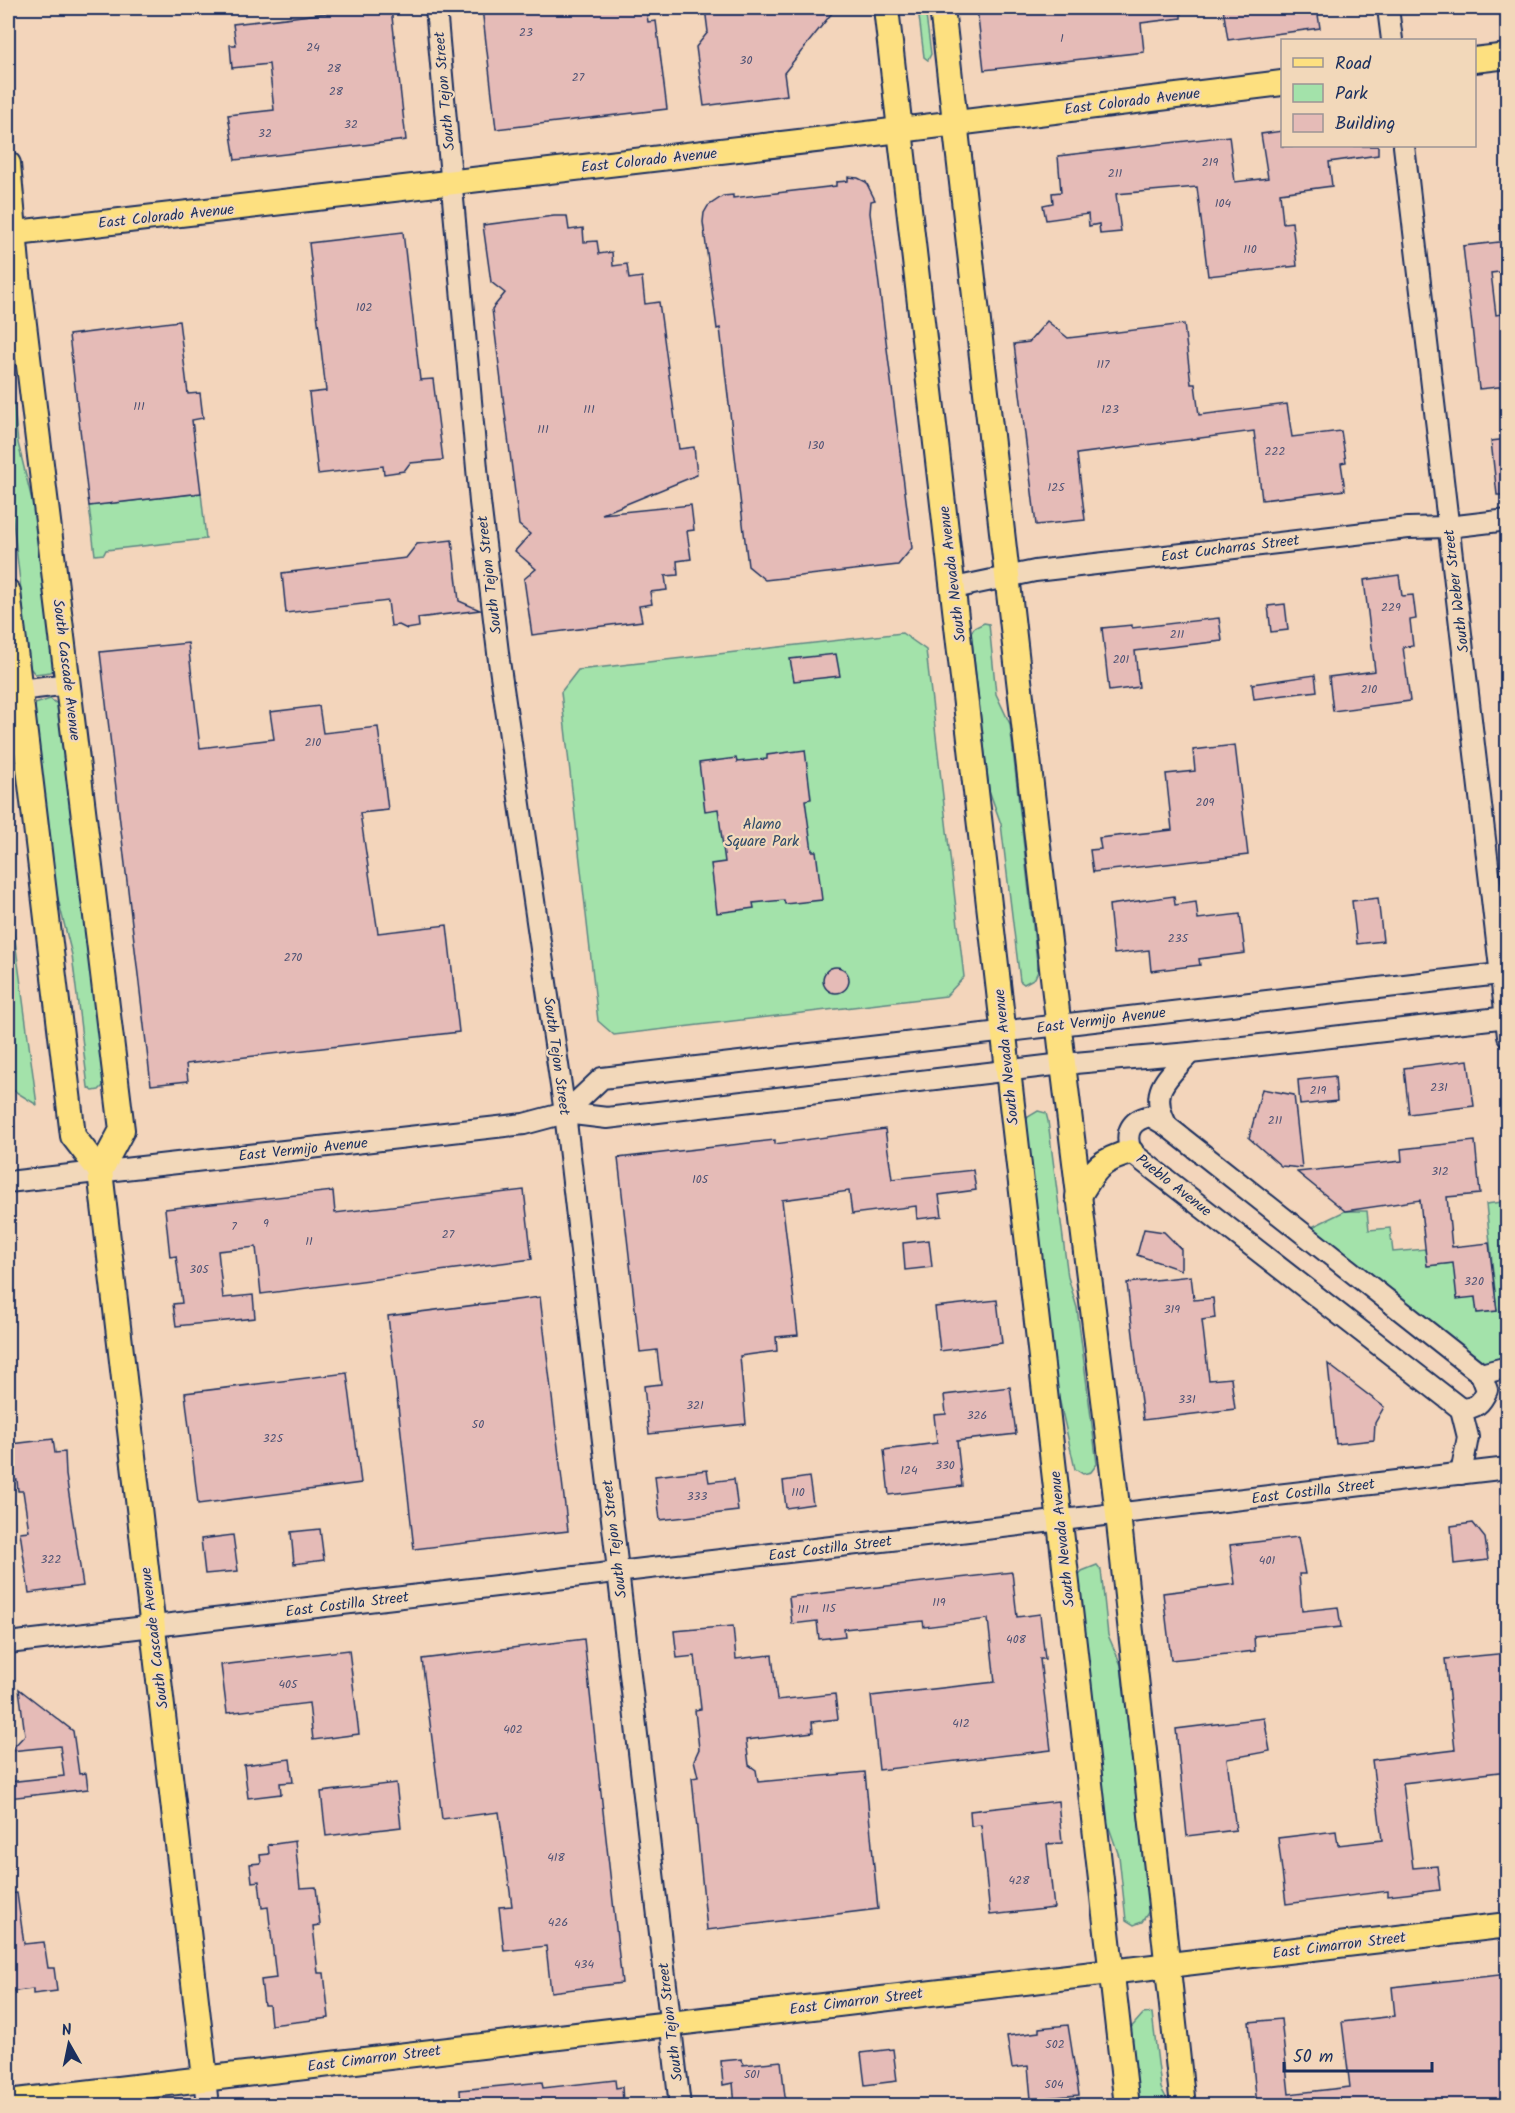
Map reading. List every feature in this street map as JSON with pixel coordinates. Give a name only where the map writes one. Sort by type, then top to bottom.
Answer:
[{"type":"main road","name":"South Nevada Avenue","points":[[886,8],[1126,2106]]},
{"type":"main road","points":[[942,8],[1078,1197],[1118,1514],[1183,2106]]},
{"type":"main road","points":[[1476,60],[1508,56]]},
{"type":"main road","name":"East Colorado Avenue","points":[[11,233],[1281,83]]},
{"type":"main road","name":"South Cascade Avenue","points":[[8,164],[11,233],[69,684],[122,1130],[100,1171],[205,2078]]},
{"type":"main road","points":[[8,592],[73,1136],[100,1171]]},
{"type":"main road","points":[[1078,1197],[1095,1168],[1113,1157],[1131,1152]]},
{"type":"main road","name":"East Cimarron Street","points":[[8,2102],[1508,1925]]},
{"type":"street","name":"South Tejon Street","points":[[436,8],[480,502],[499,661],[565,1113],[680,2106]]},
{"type":"street","points":[[1388,8],[1392,39]]},
{"type":"street","name":"South Weber Street","points":[[1404,147],[1448,527],[1504,974],[1507,1023]]},
{"type":"street","name":"East Cucharras Street","points":[[954,588],[1006,575],[1398,529],[1448,527],[1508,520]]},
{"type":"street","points":[[19,690],[69,684]]},
{"type":"street","name":"East Vermijo Avenue","points":[[565,1113],[602,1078],[1504,974]]},
{"type":"street","name":"East Vermijo Avenue","points":[[8,1182],[524,1124],[565,1113],[607,1118],[1063,1064],[1507,1023]]},
{"type":"street","points":[[1167,1126],[1158,1108],[1160,1090],[1190,1053]]},
{"type":"street","name":"Pueblo Avenue","points":[[1461,1409],[1131,1152],[1128,1133],[1131,1125],[1138,1119],[1150,1116],[1167,1126],[1481,1374]]},
{"type":"street","points":[[1461,1474],[1468,1437],[1461,1409],[1474,1408],[1482,1401],[1487,1390],[1481,1374],[1508,1367]]},
{"type":"street","name":"East Costilla Street","points":[[8,1643],[1508,1468]]},
{"type":"street","name":"South Cascade Avenue","points":[[205,2078],[208,2106]]},
{"type":"green space","points":[[918,8],[925,8],[931,54],[928,60],[924,57]]},
{"type":"green space","points":[[8,350],[18,443],[40,533],[55,667],[51,672],[35,674],[30,668],[8,478]]},
{"type":"green space","points":[[201,493],[206,539],[106,550],[104,554],[95,555],[89,506]]},
{"type":"green space","points":[[984,623],[989,624],[996,694],[1010,724],[1038,971],[1035,978],[1024,984],[1020,981],[1001,824],[989,790],[971,633],[974,628]]},
{"type":"green space","name":"Alamo Square Park","points":[[902,633],[926,650],[964,977],[946,996],[614,1035],[598,1021],[561,692],[578,670]]},
{"type":"green space","points":[[50,699],[59,705],[104,1085],[99,1090],[93,1091],[88,1087],[72,955],[52,875],[37,746],[35,704]]},
{"type":"green space","points":[[8,888],[37,1105],[8,1087]]},
{"type":"green space","points":[[1038,1111],[1046,1113],[1048,1121],[1068,1277],[1077,1308],[1097,1464],[1091,1472],[1083,1474],[1075,1469],[1050,1358],[1023,1125],[1028,1117]]},
{"type":"green space","points":[[1502,1202],[1508,1249],[1507,1357],[1499,1361],[1483,1362],[1473,1359],[1310,1228],[1345,1211],[1367,1211],[1369,1230],[1390,1228],[1393,1252],[1425,1249],[1428,1266],[1453,1263],[1475,1297],[1477,1313],[1497,1311],[1486,1204]]},
{"type":"green space","points":[[1097,1565],[1101,1570],[1108,1635],[1121,1665],[1149,1911],[1142,1922],[1134,1925],[1126,1920],[1119,1856],[1106,1819],[1076,1578],[1082,1571]]},
{"type":"green space","points":[[1152,2013],[1161,2088],[1170,2105],[1136,2105],[1128,2031],[1143,2014]]},
{"type":"building","points":[[371,8],[391,8],[406,140],[235,160],[228,115],[274,110],[269,64],[232,68],[230,45],[236,45],[233,24]]},
{"type":"building","points":[[482,8],[646,8],[648,22],[656,21],[667,109],[496,129]]},
{"type":"building","points":[[705,8],[836,8],[784,73],[787,95],[704,106],[696,47],[708,32]]},
{"type":"building","points":[[977,8],[1181,8],[1181,18],[1141,23],[1144,52],[984,70]]},
{"type":"building","points":[[1223,8],[1317,8],[1320,28],[1228,40]]},
{"type":"building","points":[[1281,131],[1281,147],[1378,147],[1378,155],[1329,162],[1332,186],[1280,193],[1283,223],[1292,222],[1297,266],[1208,276],[1197,187],[1116,194],[1121,232],[1100,234],[1099,224],[1089,226],[1088,214],[1046,220],[1043,205],[1053,203],[1052,193],[1061,192],[1058,156],[1229,136],[1235,182],[1268,178],[1261,134]]},
{"type":"building","points":[[848,177],[866,182],[875,200],[871,201],[870,213],[912,548],[898,565],[765,580],[748,566],[720,328],[717,329],[703,222],[704,213],[708,206],[723,196],[733,195],[733,198],[836,186],[836,182],[848,181]]},
{"type":"building","points":[[567,216],[569,230],[583,228],[584,242],[597,241],[599,254],[612,252],[613,266],[627,264],[629,279],[642,277],[645,304],[659,302],[679,449],[694,447],[697,475],[602,514],[691,505],[694,530],[687,531],[691,559],[677,561],[678,575],[665,576],[667,590],[650,592],[652,604],[639,606],[642,621],[532,635],[524,579],[536,569],[515,551],[530,534],[519,525],[492,309],[505,293],[491,282],[483,225]]},
{"type":"building","points":[[403,232],[420,380],[433,379],[443,460],[410,463],[404,471],[384,474],[383,466],[318,474],[309,393],[326,391],[309,243]]},
{"type":"building","points":[[1508,241],[1508,271],[1491,273],[1496,315],[1508,313],[1508,386],[1479,389],[1463,246]]},
{"type":"building","points":[[179,321],[188,394],[200,393],[203,418],[192,420],[201,493],[89,506],[69,335]]},
{"type":"building","points":[[1047,321],[1068,338],[1184,324],[1191,384],[1195,384],[1199,415],[1287,404],[1292,437],[1341,431],[1346,462],[1341,463],[1345,490],[1262,500],[1254,431],[1077,454],[1085,520],[1036,525],[1014,344],[1029,342]]},
{"type":"building","points":[[1508,439],[1508,495],[1497,495],[1491,441]]},
{"type":"building","points":[[452,540],[459,601],[480,610],[418,618],[419,627],[407,629],[399,625],[391,626],[388,601],[286,613],[282,573],[406,558],[417,544]]},
{"type":"building","points":[[1399,575],[1402,596],[1413,595],[1416,619],[1410,620],[1413,646],[1403,647],[1410,701],[1333,711],[1329,677],[1375,671],[1364,580]]},
{"type":"building","points":[[1285,604],[1288,630],[1271,632],[1268,606]]},
{"type":"building","points":[[1219,618],[1222,641],[1135,651],[1139,687],[1109,691],[1102,628],[1132,625],[1132,628]]},
{"type":"building","points":[[188,643],[200,748],[274,739],[270,712],[319,706],[323,733],[378,727],[388,810],[360,813],[378,933],[447,925],[459,1032],[186,1064],[188,1081],[151,1085],[100,652]]},
{"type":"building","points":[[836,654],[840,676],[794,681],[790,659]]},
{"type":"building","points":[[1315,675],[1317,691],[1254,699],[1252,684]]},
{"type":"building","points":[[1235,745],[1248,855],[1093,872],[1090,850],[1101,849],[1099,838],[1172,830],[1166,774],[1195,771],[1193,750]]},
{"type":"building","points":[[805,750],[811,799],[805,800],[812,851],[816,851],[822,900],[785,904],[784,900],[753,903],[754,908],[717,913],[711,864],[725,862],[718,809],[705,811],[699,763],[736,758],[737,762],[767,759],[767,755]]},
{"type":"building","points":[[1174,896],[1175,905],[1196,902],[1198,919],[1240,914],[1245,953],[1199,959],[1200,965],[1151,971],[1149,950],[1114,954],[1109,905]]},
{"type":"building","points":[[1378,898],[1383,941],[1357,944],[1352,901]]},
{"type":"building","points":[[836,967],[845,971],[849,980],[845,989],[836,993],[827,989],[823,980],[827,971]]},
{"type":"building","points":[[1468,1060],[1474,1106],[1409,1114],[1404,1068]]},
{"type":"building","points":[[1335,1076],[1337,1101],[1300,1105],[1298,1080]]},
{"type":"building","points":[[1262,1089],[1294,1095],[1302,1168],[1281,1166],[1249,1138]]},
{"type":"building","points":[[885,1129],[892,1179],[973,1170],[976,1190],[939,1195],[942,1216],[917,1219],[916,1206],[852,1214],[849,1191],[782,1200],[798,1335],[776,1337],[777,1351],[740,1356],[746,1424],[649,1434],[644,1386],[661,1384],[657,1350],[640,1352],[618,1158],[775,1140],[775,1144]]},
{"type":"building","points":[[1475,1141],[1480,1194],[1447,1197],[1452,1247],[1489,1243],[1497,1311],[1477,1313],[1475,1297],[1457,1299],[1453,1263],[1427,1266],[1420,1200],[1345,1211],[1297,1172],[1402,1161],[1401,1149]]},
{"type":"building","points":[[524,1190],[532,1259],[261,1294],[256,1247],[218,1251],[223,1298],[253,1295],[255,1318],[176,1326],[173,1304],[182,1303],[176,1256],[170,1257],[165,1209],[333,1191],[335,1213]]},
{"type":"building","points":[[1144,1229],[1164,1232],[1181,1249],[1181,1270],[1137,1255]]},
{"type":"building","points":[[929,1240],[932,1267],[905,1270],[903,1243]]},
{"type":"building","points":[[1191,1276],[1194,1300],[1213,1298],[1215,1318],[1202,1320],[1209,1380],[1231,1378],[1235,1409],[1143,1420],[1127,1283]]},
{"type":"building","points":[[540,1297],[568,1531],[414,1549],[388,1316]]},
{"type":"building","points":[[997,1300],[1002,1343],[940,1351],[935,1307]]},
{"type":"building","points":[[1328,1364],[1384,1407],[1375,1423],[1374,1440],[1336,1444]]},
{"type":"building","points":[[347,1373],[361,1483],[198,1504],[185,1393]]},
{"type":"building","points":[[1010,1387],[1016,1434],[957,1441],[962,1486],[889,1495],[884,1450],[937,1443],[934,1415],[946,1414],[944,1395]]},
{"type":"building","points":[[53,1439],[55,1453],[65,1452],[66,1475],[83,1586],[29,1593],[20,1532],[29,1531],[23,1491],[18,1491],[17,1480],[8,1480],[8,1458],[13,1457],[12,1444]]},
{"type":"building","points":[[707,1470],[709,1482],[734,1479],[738,1511],[660,1520],[655,1476]]},
{"type":"building","points":[[809,1477],[813,1504],[786,1508],[783,1481]]},
{"type":"building","points":[[1473,1523],[1485,1538],[1488,1560],[1454,1564],[1451,1526]]},
{"type":"building","points":[[320,1529],[324,1560],[294,1564],[291,1532]]},
{"type":"building","points":[[233,1535],[238,1571],[205,1574],[201,1539]]},
{"type":"building","points":[[1298,1537],[1305,1574],[1299,1574],[1302,1611],[1338,1607],[1341,1627],[1254,1636],[1255,1651],[1171,1660],[1163,1593],[1235,1584],[1230,1545]]},
{"type":"building","points":[[1012,1572],[1017,1617],[1040,1614],[1045,1659],[1040,1659],[1051,1750],[879,1770],[871,1696],[995,1682],[988,1619],[924,1627],[923,1621],[844,1629],[845,1636],[819,1639],[817,1621],[792,1624],[789,1597]]},
{"type":"building","points":[[733,1626],[736,1659],[772,1655],[777,1700],[835,1694],[838,1719],[812,1722],[813,1732],[746,1740],[749,1765],[756,1770],[758,1782],[865,1772],[878,1909],[707,1930],[692,1778],[698,1777],[694,1760],[699,1749],[695,1710],[701,1709],[695,1656],[677,1658],[674,1631]]},
{"type":"building","points":[[584,1639],[622,1983],[551,1992],[546,1946],[504,1951],[499,1907],[512,1906],[499,1812],[442,1819],[422,1659]]},
{"type":"building","points":[[349,1650],[359,1734],[313,1740],[309,1703],[227,1713],[221,1665]]},
{"type":"building","points":[[1508,1653],[1508,1771],[1403,1783],[1413,1868],[1437,1866],[1440,1890],[1388,1896],[1388,1891],[1286,1904],[1278,1838],[1336,1831],[1338,1845],[1382,1840],[1372,1760],[1455,1750],[1445,1659]]},
{"type":"building","points":[[19,1689],[73,1731],[79,1774],[86,1773],[88,1789],[8,1798],[8,1782],[64,1776],[60,1746],[10,1751],[25,1735]]},
{"type":"building","points":[[1264,1718],[1270,1751],[1227,1759],[1236,1830],[1187,1836],[1176,1729]]},
{"type":"building","points":[[290,1759],[293,1782],[280,1783],[281,1794],[248,1798],[244,1765]]},
{"type":"building","points":[[396,1783],[401,1827],[326,1836],[321,1792]]},
{"type":"building","points":[[1058,1801],[1062,1843],[1047,1844],[1054,1908],[990,1915],[981,1825],[971,1826],[970,1811]]},
{"type":"building","points":[[295,1841],[300,1888],[316,1887],[320,1925],[313,1926],[318,1973],[324,1973],[329,2018],[271,2025],[269,2005],[264,2005],[261,1980],[276,1978],[268,1907],[262,1908],[259,1881],[252,1882],[250,1864],[261,1863],[260,1855],[269,1854],[268,1845]]},
{"type":"building","points":[[17,1893],[24,1944],[44,1942],[48,1968],[54,1968],[57,1991],[33,1994],[33,1989],[8,1992],[8,1894]]},
{"type":"building","points":[[1508,1974],[1508,2106],[1257,2106],[1249,2022],[1281,2019],[1289,2094],[1350,2087],[1342,2022],[1395,2016],[1392,1987]]},
{"type":"building","points":[[1068,2025],[1079,2095],[1031,2099],[1028,2066],[1012,2068],[1007,2036],[1039,2032],[1039,2028]]},
{"type":"building","points":[[893,2049],[897,2081],[865,2085],[861,2053]]},
{"type":"building","points":[[742,2059],[743,2065],[781,2061],[786,2106],[735,2106],[733,2083],[723,2085],[721,2061]]},
{"type":"building","points":[[615,2080],[616,2088],[622,2087],[623,2103],[616,2106],[461,2106],[460,2090],[542,2082],[543,2088]]}]
